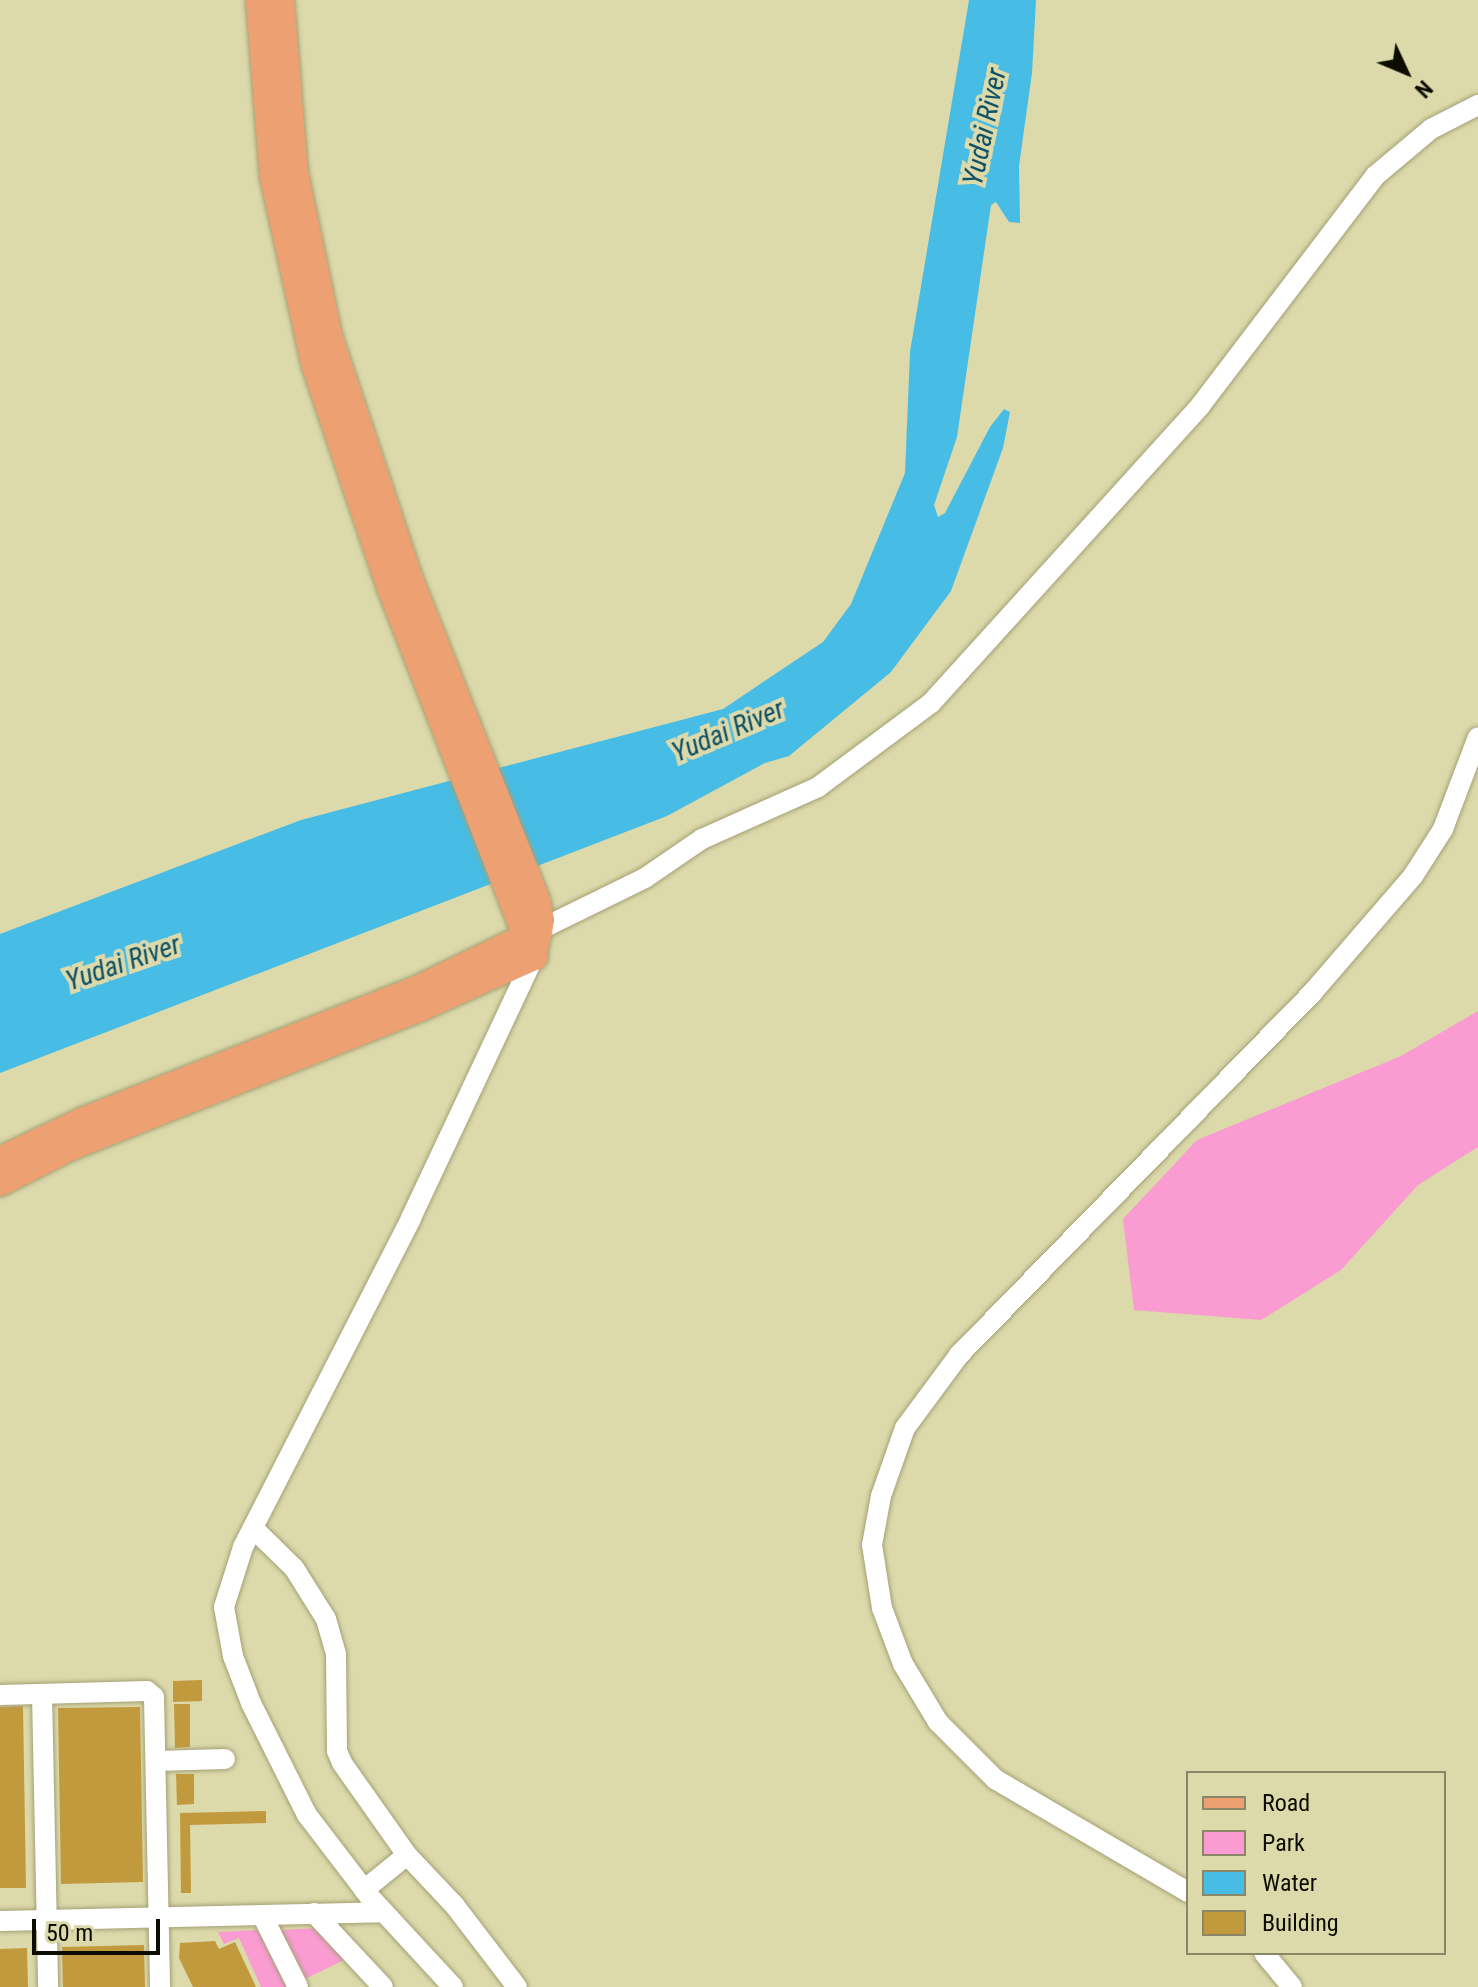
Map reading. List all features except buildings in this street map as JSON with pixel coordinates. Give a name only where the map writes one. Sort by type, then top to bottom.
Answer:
[{"type":"main road","points":[[259,0],[273,177],[308,342],[363,514],[434,670],[527,905],[533,941]]},
{"type":"main road","points":[[281,0],[295,173],[329,336],[434,670]]},
{"type":"main road","points":[[0,1160],[84,1120],[533,941]]},
{"type":"main road","points":[[0,1183],[71,1147],[425,1006],[533,941]]},
{"type":"street","points":[[453,1987],[364,1890],[307,1815],[233,1656],[224,1607],[253,1528],[411,1218],[533,941],[645,878],[702,839],[818,787],[931,703],[1200,406],[1375,176],[1431,129],[1478,105]]},
{"type":"street","points":[[1186,1891],[996,1780],[938,1722],[903,1664],[882,1608],[872,1545],[881,1496],[905,1428],[967,1345],[1312,993],[1413,876],[1443,829],[1478,737]]},
{"type":"street","points":[[253,1528],[294,1568],[326,1619],[336,1655],[337,1751],[407,1855],[455,1906],[517,1987]]},
{"type":"street","points":[[0,1695],[147,1691],[154,1697],[160,1987]]},
{"type":"street","points":[[42,1694],[48,1987]]},
{"type":"street","points":[[156,1761],[225,1759]]},
{"type":"street","points":[[364,1890],[407,1855]]},
{"type":"street","points":[[0,1921],[384,1912]]},
{"type":"street","points":[[314,1913],[383,1987]]},
{"type":"street","points":[[262,1915],[298,1987]]},
{"type":"street","points":[[1266,1955],[1292,1987]]},
{"type":"green space","points":[[1478,1011],[1478,1147],[1418,1185],[1341,1270],[1261,1320],[1134,1310],[1123,1219],[1197,1140],[1401,1056]]},
{"type":"green space","points":[[318,1928],[348,1958],[301,1981],[278,1935],[281,1930]]},
{"type":"green space","points":[[259,1930],[288,1987],[261,1987],[239,1938],[224,1944],[218,1932]]},
{"type":"water","name":"Yudai River","points":[[969,0],[1036,0],[1032,73],[1019,166],[1020,223],[1009,222],[996,202],[991,205],[957,437],[934,505],[938,517],[945,513],[990,427],[1004,409],[1010,412],[1003,448],[951,591],[891,672],[789,756],[765,763],[667,816],[0,1073],[0,934],[301,820],[723,709],[823,642],[851,604],[905,473],[910,352]]}]
